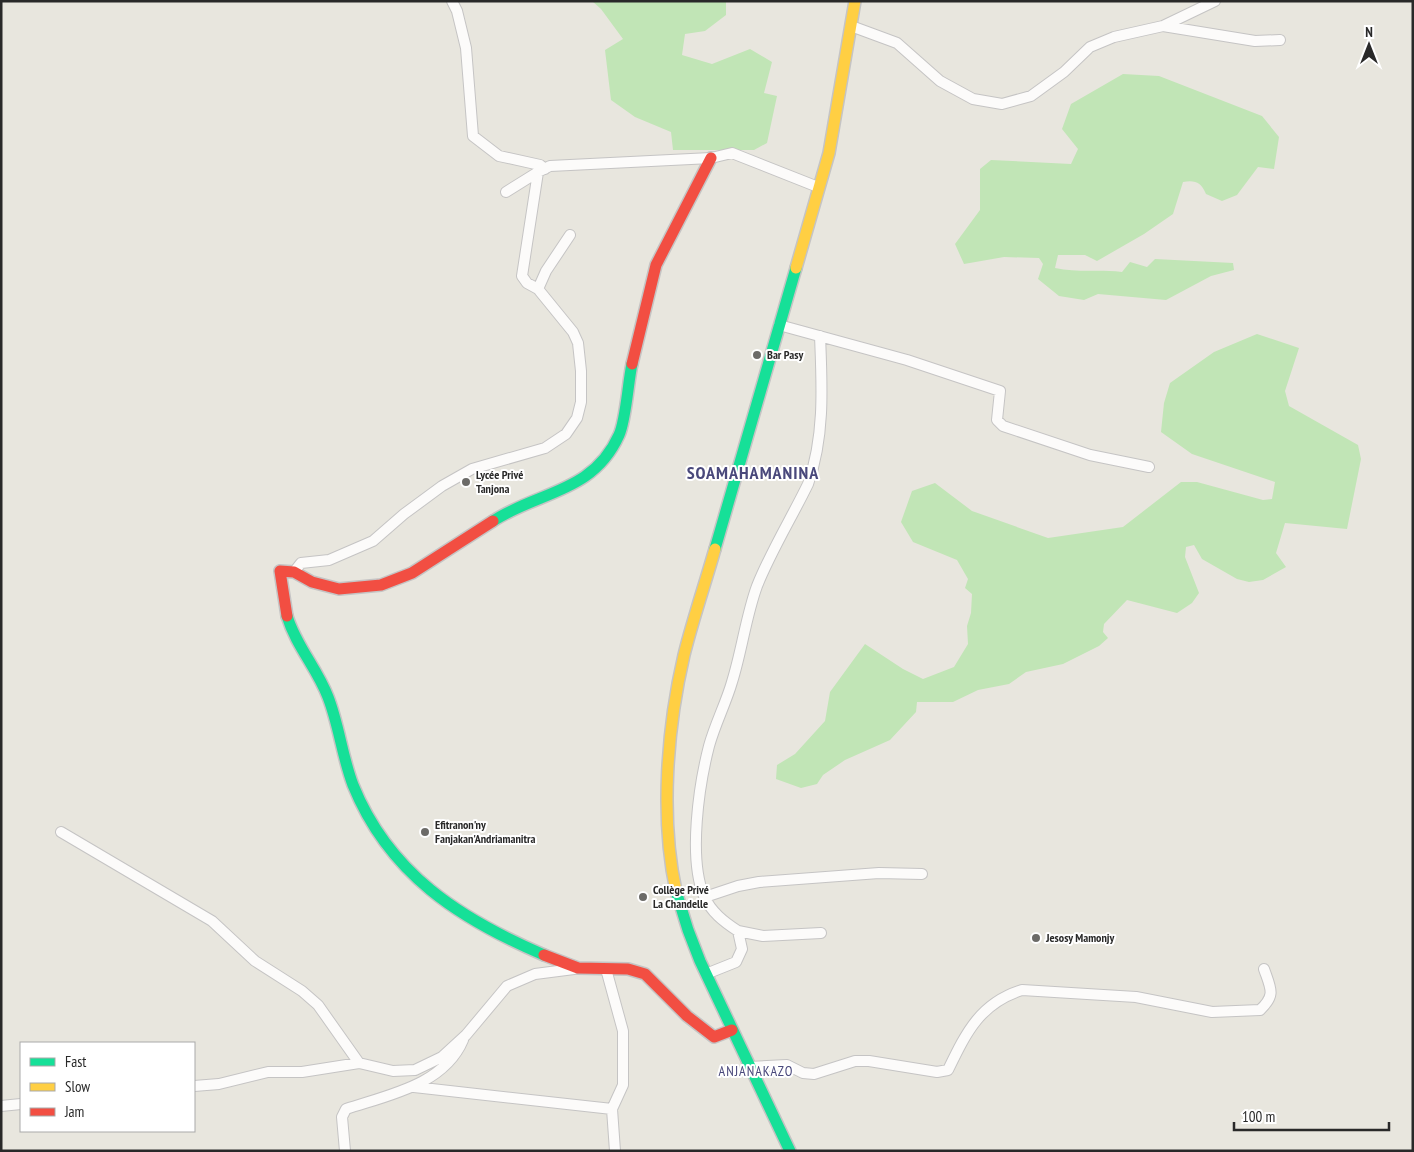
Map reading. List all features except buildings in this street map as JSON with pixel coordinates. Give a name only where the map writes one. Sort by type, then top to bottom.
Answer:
[{"type":"street","points":[[294,572],[301,563],[329,560],[373,541],[404,514],[442,486],[472,469],[544,448],[566,434],[577,418],[581,402],[581,371],[578,343],[574,332],[538,289],[527,283],[522,276],[542,170],[540,165],[499,156],[473,136],[466,48],[457,11],[452,1]]},
{"type":"street","points":[[790,1151],[706,974],[688,928],[674,882],[667,778],[671,728],[684,656],[829,153],[855,1]]},
{"type":"street","points":[[851,26],[897,43],[940,81],[973,99],[1002,104],[1031,96],[1064,72],[1090,47],[1114,37],[1163,26],[1214,1]]},
{"type":"street","points":[[1163,26],[1255,40],[1280,40]]},
{"type":"street","points":[[506,192],[542,170],[573,164],[711,158],[732,154],[818,188]]},
{"type":"street","points":[[577,968],[507,939],[449,907],[408,868],[374,827],[347,769],[329,700],[320,678],[307,660],[289,628],[280,582],[280,571],[294,572],[312,582],[339,589],[381,585],[412,573],[499,517],[564,490],[583,479],[601,463],[620,434],[630,374],[656,265],[711,158]]},
{"type":"street","points":[[538,289],[546,271],[570,235]]},
{"type":"street","points":[[779,326],[820,336],[1000,390],[997,420],[1002,426],[1090,455],[1149,467]]},
{"type":"street","points":[[820,336],[822,406],[814,469],[757,586],[742,652],[709,746],[698,813],[695,850],[699,881],[705,897],[722,920],[738,931],[763,936],[820,933]]},
{"type":"street","points":[[61,832],[212,921],[255,961],[302,991],[318,1005],[360,1063]]},
{"type":"street","points":[[705,897],[738,886],[759,882],[879,873],[922,874]]},
{"type":"street","points":[[706,974],[736,962],[742,949],[738,931]]},
{"type":"street","points":[[195,1086],[219,1084],[268,1072],[302,1072],[360,1063],[394,1071],[415,1070],[442,1057],[466,1035],[507,986],[535,974],[577,968],[606,969],[644,974],[696,1027],[714,1037],[732,1030]]},
{"type":"street","points":[[606,969],[622,1031],[623,1048],[623,1086],[612,1110],[615,1151]]},
{"type":"street","points":[[749,1067],[786,1065],[803,1073],[814,1074],[855,1061],[869,1060],[937,1072],[948,1070],[963,1039],[979,1015],[1007,994],[1022,990],[1136,996],[1212,1012],[1260,1010],[1270,1000],[1271,990],[1264,969]]},
{"type":"street","points":[[344,1151],[342,1117],[346,1109],[414,1087],[457,1054],[466,1035]]},
{"type":"street","points":[[414,1087],[612,1110]]},
{"type":"street","points":[[1,1106],[20,1104]]},
{"type":"green space","points":[[592,1],[726,1],[726,15],[705,31],[685,34],[682,55],[712,64],[750,49],[772,62],[764,93],[777,96],[767,143],[754,150],[673,150],[671,132],[635,117],[611,100],[605,50],[623,39],[601,9]]},
{"type":"green space","points":[[1123,74],[1159,76],[1262,116],[1279,137],[1274,169],[1258,167],[1237,195],[1222,201],[1206,194],[1197,183],[1191,181],[1183,182],[1173,214],[1144,234],[1097,261],[1085,255],[1058,255],[1055,268],[1122,272],[1130,262],[1147,267],[1155,259],[1233,263],[1234,270],[1211,276],[1166,300],[1098,294],[1084,300],[1059,296],[1038,279],[1043,264],[1039,258],[1004,257],[964,264],[955,244],[980,210],[980,169],[991,160],[1071,164],[1078,149],[1062,129],[1071,104]]},
{"type":"green space","points":[[1257,334],[1299,348],[1285,391],[1289,406],[1358,445],[1361,459],[1347,529],[1285,523],[1276,553],[1286,567],[1263,580],[1249,582],[1237,579],[1202,559],[1194,545],[1186,547],[1185,557],[1199,593],[1192,603],[1177,613],[1127,600],[1104,624],[1103,632],[1108,638],[1099,646],[1063,664],[1026,672],[1009,684],[978,690],[953,702],[917,702],[916,712],[890,740],[845,760],[823,775],[817,784],[801,788],[776,779],[777,765],[795,754],[825,721],[830,692],[865,644],[903,669],[923,679],[954,667],[968,644],[967,626],[971,613],[972,594],[965,588],[968,579],[957,560],[913,542],[901,522],[912,491],[935,483],[972,511],[1048,538],[1123,527],[1181,482],[1197,482],[1263,500],[1272,499],[1275,482],[1192,454],[1161,432],[1164,403],[1170,383],[1214,352]]},
{"type":"traffic: fast","points":[[715,549],[796,268]]},
{"type":"traffic: fast","points":[[493,521],[580,480],[595,469],[608,454],[619,435],[625,411],[632,364]]},
{"type":"traffic: fast","points":[[287,616],[328,697],[353,785],[368,816],[386,844],[430,890],[456,909],[484,926],[544,955]]},
{"type":"traffic: fast","points":[[676,891],[700,961],[790,1151]]},
{"type":"traffic: slow","points":[[796,268],[829,153],[855,1]]},
{"type":"traffic: slow","points":[[676,891],[668,834],[667,803],[673,712],[684,655],[715,549]]},
{"type":"traffic: jam","points":[[632,364],[656,265],[711,158]]},
{"type":"traffic: jam","points":[[287,616],[280,571],[294,572],[312,582],[339,589],[381,585],[412,573],[493,521]]},
{"type":"traffic: jam","points":[[544,955],[578,968],[628,969],[645,974],[687,1016],[714,1037],[732,1030]]},
{"type":"place","name":"Bar Pasy","points":[[757,355]]},
{"type":"place","name":"Lycée Privé Tanjona","points":[[466,482]]},
{"type":"place","name":"Efitranon'ny Fanjakan'Andriamanitra","points":[[425,832]]},
{"type":"place","name":"Collège Privé La Chandelle","points":[[643,897]]},
{"type":"place","name":"Jesosy Mamonjy","points":[[1036,938]]},
{"type":"district","name":"SOAMAHAMANINA","points":[[753,473]]},
{"type":"district","name":"ANJANAKAZO","points":[[756,1071]]}]
